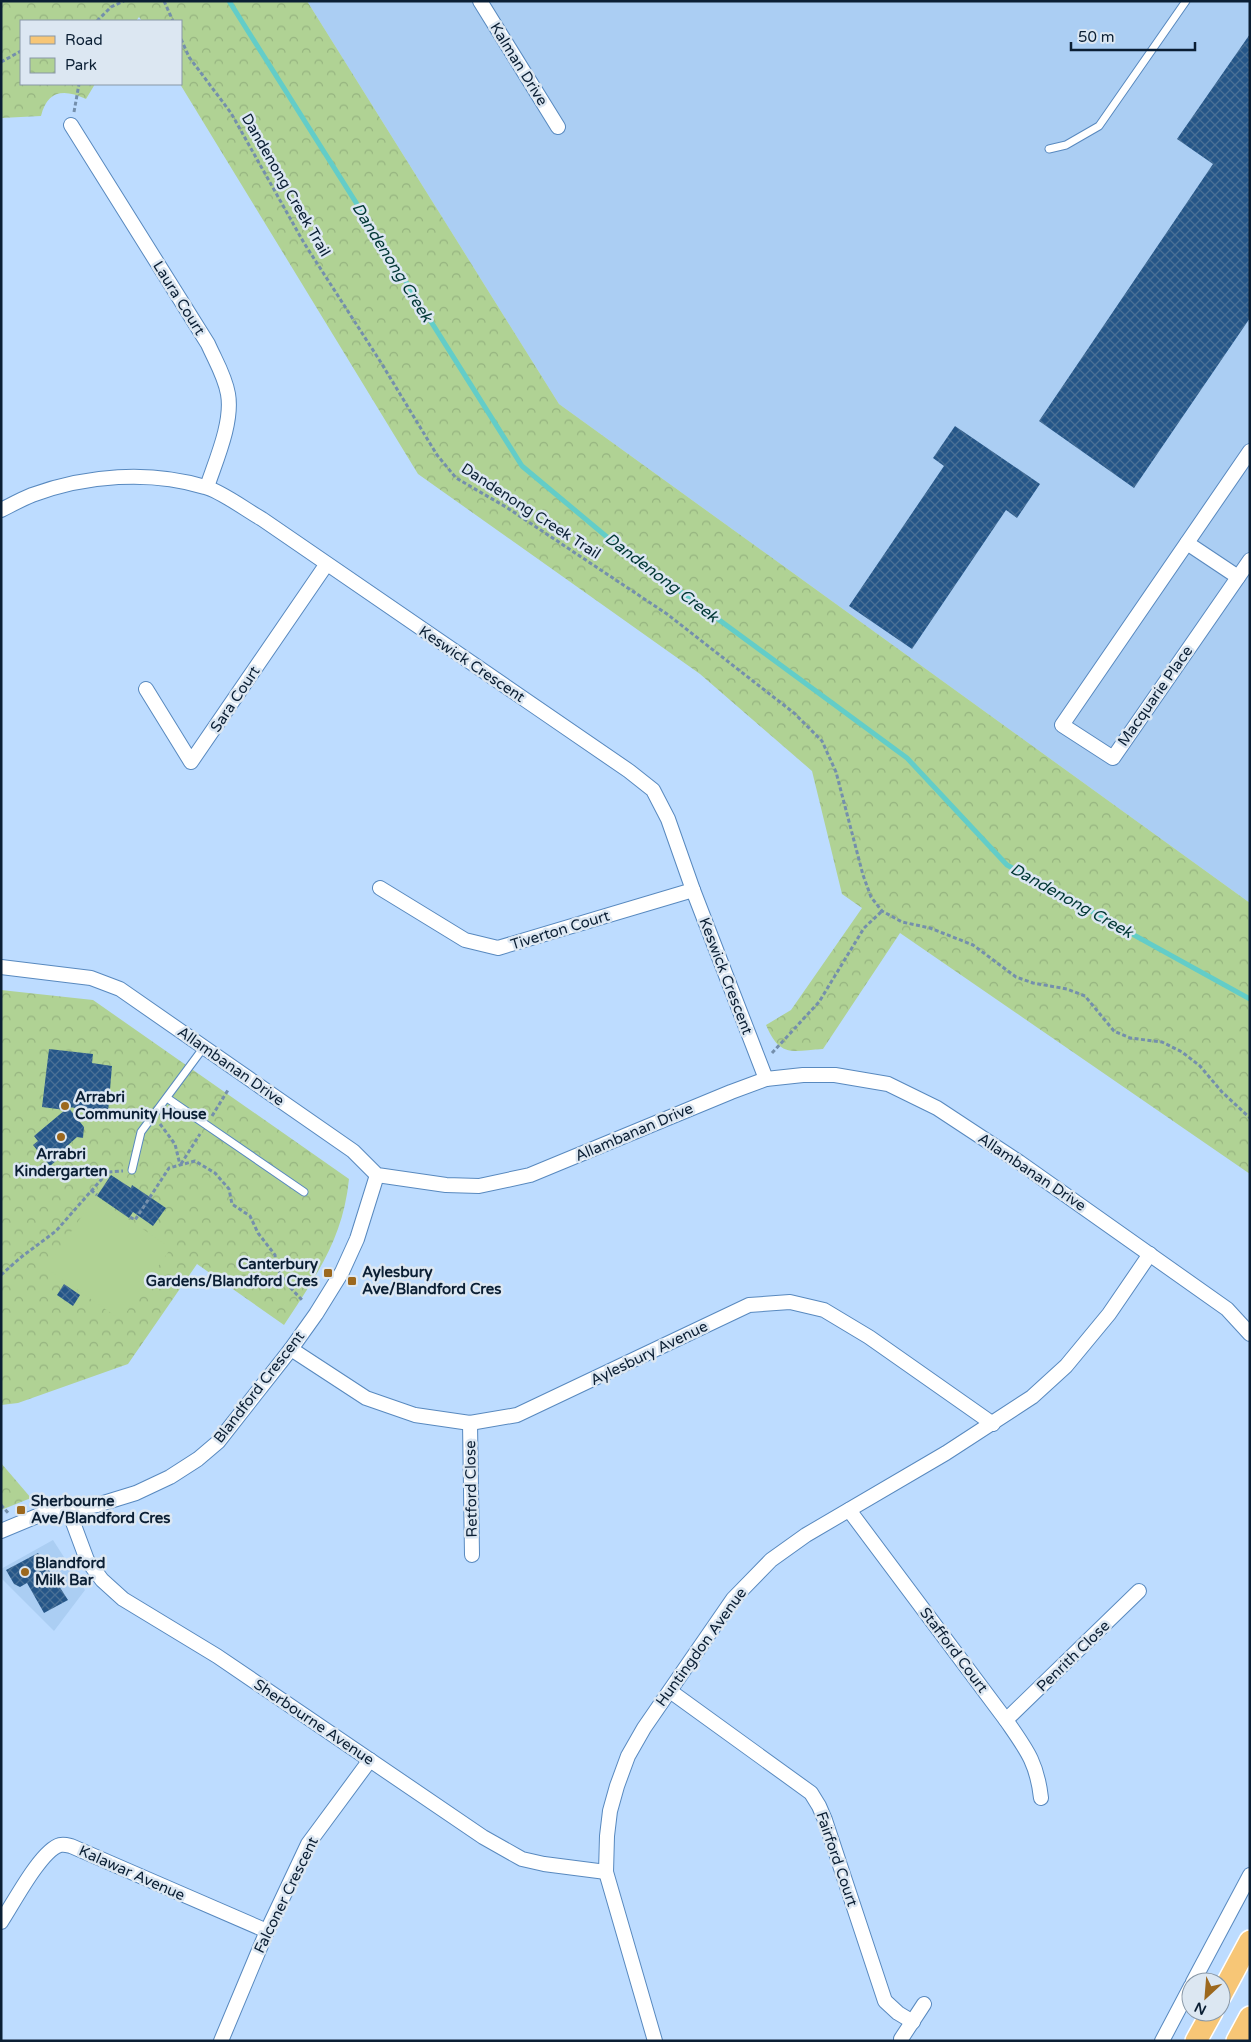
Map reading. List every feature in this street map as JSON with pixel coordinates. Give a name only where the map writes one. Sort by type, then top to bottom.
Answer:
[{"type":"main road","points":[[1231,1977],[1250,1942]]},
{"type":"main road","points":[[1237,2041],[1250,2017]]},
{"type":"main road","points":[[1196,2041],[1206,2022]]},
{"type":"street","name":"Kalman Drive","points":[[480,1],[558,128]]},
{"type":"street","name":"Laura Court","points":[[72,125],[208,344],[223,379],[228,394],[229,418],[207,487]]},
{"type":"street","name":"Macquarie Place","points":[[1250,451],[1062,725],[1113,758],[1250,560]]},
{"type":"street","name":"Keswick Crescent","points":[[1,510],[32,495],[68,484],[103,478],[136,477],[172,480],[207,487],[262,519],[326,565],[629,771],[653,790],[668,819],[693,890],[766,1079]]},
{"type":"street","points":[[1187,543],[1238,576]]},
{"type":"street","name":"Sara Court","points":[[146,689],[191,762],[326,565]]},
{"type":"street","name":"Tiverton Court","points":[[380,888],[465,940],[498,948],[693,890]]},
{"type":"street","name":"Allambanan Drive","points":[[1,967],[91,978],[120,989],[353,1151],[377,1175],[446,1185],[479,1186],[530,1175],[766,1079],[803,1075],[835,1075],[888,1084],[937,1108],[1150,1254],[1227,1309],[1250,1334]]},
{"type":"street","name":"Blandford Crescent","points":[[1,1531],[42,1514],[97,1505],[136,1493],[170,1477],[198,1459],[218,1442],[291,1349],[316,1314],[342,1272],[357,1239],[377,1175]]},
{"type":"street","name":"Huntingdon Avenue","points":[[655,2041],[606,1872],[610,1812],[628,1756],[640,1735],[733,1599],[753,1577],[788,1546],[993,1424],[1032,1397],[1066,1366],[1108,1314],[1150,1254]]},
{"type":"street","name":"Aylesbury Avenue","points":[[291,1349],[366,1398],[415,1415],[470,1423],[517,1415],[749,1305],[790,1302],[824,1310],[869,1337],[993,1424]]},
{"type":"street","name":"Retford Close","points":[[470,1423],[472,1556]]},
{"type":"street","name":"Sherbourne Avenue","points":[[68,1509],[87,1560],[102,1580],[123,1599],[217,1656],[483,1837],[522,1859],[606,1872]]},
{"type":"street","name":"Stafford Court","points":[[849,1510],[1030,1754],[1036,1767],[1041,1798]]},
{"type":"street","name":"Penrith Close","points":[[1006,1720],[1139,1591]]},
{"type":"street","name":"Fairford Court","points":[[670,1691],[810,1793],[819,1806],[825,1820],[885,2001],[898,2013],[913,2022]]},
{"type":"street","name":"Falconer Crescent","points":[[221,2041],[267,1931],[308,1844],[370,1760]]},
{"type":"street","name":"Kalawar Avenue","points":[[1,1922],[40,1862],[48,1852],[63,1844],[267,1931]]},
{"type":"street","points":[[1198,1972],[1250,1875]]},
{"type":"street","points":[[901,2040],[924,2004]]},
{"type":"street","points":[[1162,2041],[1181,2005]]},
{"type":"lane","points":[[1049,149],[1066,145],[1099,126],[1186,1]]},
{"type":"lane","points":[[132,1170],[142,1132],[204,1047]]},
{"type":"lane","points":[[167,1098],[304,1192]]},
{"type":"path","points":[[98,20],[111,7],[124,1]]},
{"type":"path","points":[[164,1],[173,20]]},
{"type":"path","name":"Dandenong Creek Trail","points":[[182,41],[189,57],[231,113],[304,243],[380,361],[437,455],[456,478],[506,507],[668,614],[794,713],[822,741],[836,772],[870,897],[882,911],[902,922],[930,928],[972,944],[1016,977],[1033,983],[1067,989],[1085,996],[1114,1031],[1130,1038],[1162,1042],[1182,1052],[1200,1066],[1222,1092],[1250,1118]]},
{"type":"path","points":[[1,62],[20,52]]},
{"type":"path","points":[[72,125],[79,85]]},
{"type":"path","points":[[758,1059],[774,1052],[779,1044],[808,1016],[819,1002],[864,928],[882,911]]},
{"type":"path","points":[[152,1117],[165,1129],[175,1144],[180,1165]]},
{"type":"path","points":[[130,1216],[135,1220],[169,1168],[195,1161],[214,1173],[229,1189],[232,1204],[250,1216],[258,1233],[275,1255],[276,1267],[287,1284],[302,1300]]},
{"type":"path","points":[[1,1276],[20,1258],[56,1231],[108,1172],[132,1170]]},
{"type":"path","points":[[91,1190],[98,1195]]},
{"type":"shaded area","points":[[307,1],[1250,1],[1250,903],[559,404]]},
{"type":"shaded area","points":[[53,1540],[85,1590],[54,1631],[1,1578],[1,1569]]},
{"type":"green space","points":[[1,1],[307,1],[559,404],[1250,903],[1250,1174],[900,933],[823,1049],[795,1051],[782,1048],[776,1043],[766,1025],[791,1010],[862,908],[842,894],[812,771],[700,674],[418,474],[181,85],[182,20],[141,20],[139,17],[137,20],[20,20],[20,85],[94,85],[86,99],[70,94],[57,94],[47,101],[41,116],[1,118]]},
{"type":"green space","points":[[1,990],[93,1000],[349,1179],[341,1220],[334,1239],[317,1273],[284,1325],[197,1264],[128,1364],[18,1403],[1,1405]]},
{"type":"green space","points":[[95,1197],[171,1248],[121,1320],[46,1268]]},
{"type":"green space","points":[[1,1463],[31,1498],[1,1510]]},
{"type":"building","points":[[1250,34],[1250,318],[1134,488],[1039,421],[1213,164],[1177,139]]},
{"type":"building","points":[[955,426],[1040,484],[1017,518],[1006,510],[912,649],[849,606],[944,466],[933,458]]},
{"type":"building","name":"Arrabri Community House","points":[[49,1049],[93,1054],[92,1063],[112,1066],[108,1112],[68,1107],[84,1127],[83,1138],[77,1137],[66,1147],[64,1154],[50,1166],[33,1145],[38,1141],[34,1136],[65,1110],[42,1107]]},
{"type":"building","points":[[111,1175],[131,1188],[132,1185],[166,1208],[153,1226],[133,1212],[129,1218],[97,1196]]},
{"type":"building","points":[[64,1284],[80,1295],[73,1306],[57,1295]]},
{"type":"building","points":[[38,1553],[68,1600],[44,1613],[27,1583],[20,1587],[14,1584],[6,1570]]},
{"type":"waterway","name":"Dandenong Creek","points":[[229,1],[522,466],[613,542],[907,758],[1007,865],[1250,999]]},
{"type":"place","name":"Arrabri Community House","points":[[65,1106]]},
{"type":"place","name":"Arrabri Kindergarten","points":[[61,1137]]},
{"type":"place","name":"Canterbury Gardens/Blandford Cres","points":[[328,1273]]},
{"type":"place","name":"Aylesbury Ave/Blandford Cres","points":[[352,1281]]},
{"type":"place","name":"Sherbourne Ave/Blandford Cres","points":[[21,1510]]},
{"type":"place","name":"Blandford Milk Bar","points":[[25,1572]]}]
